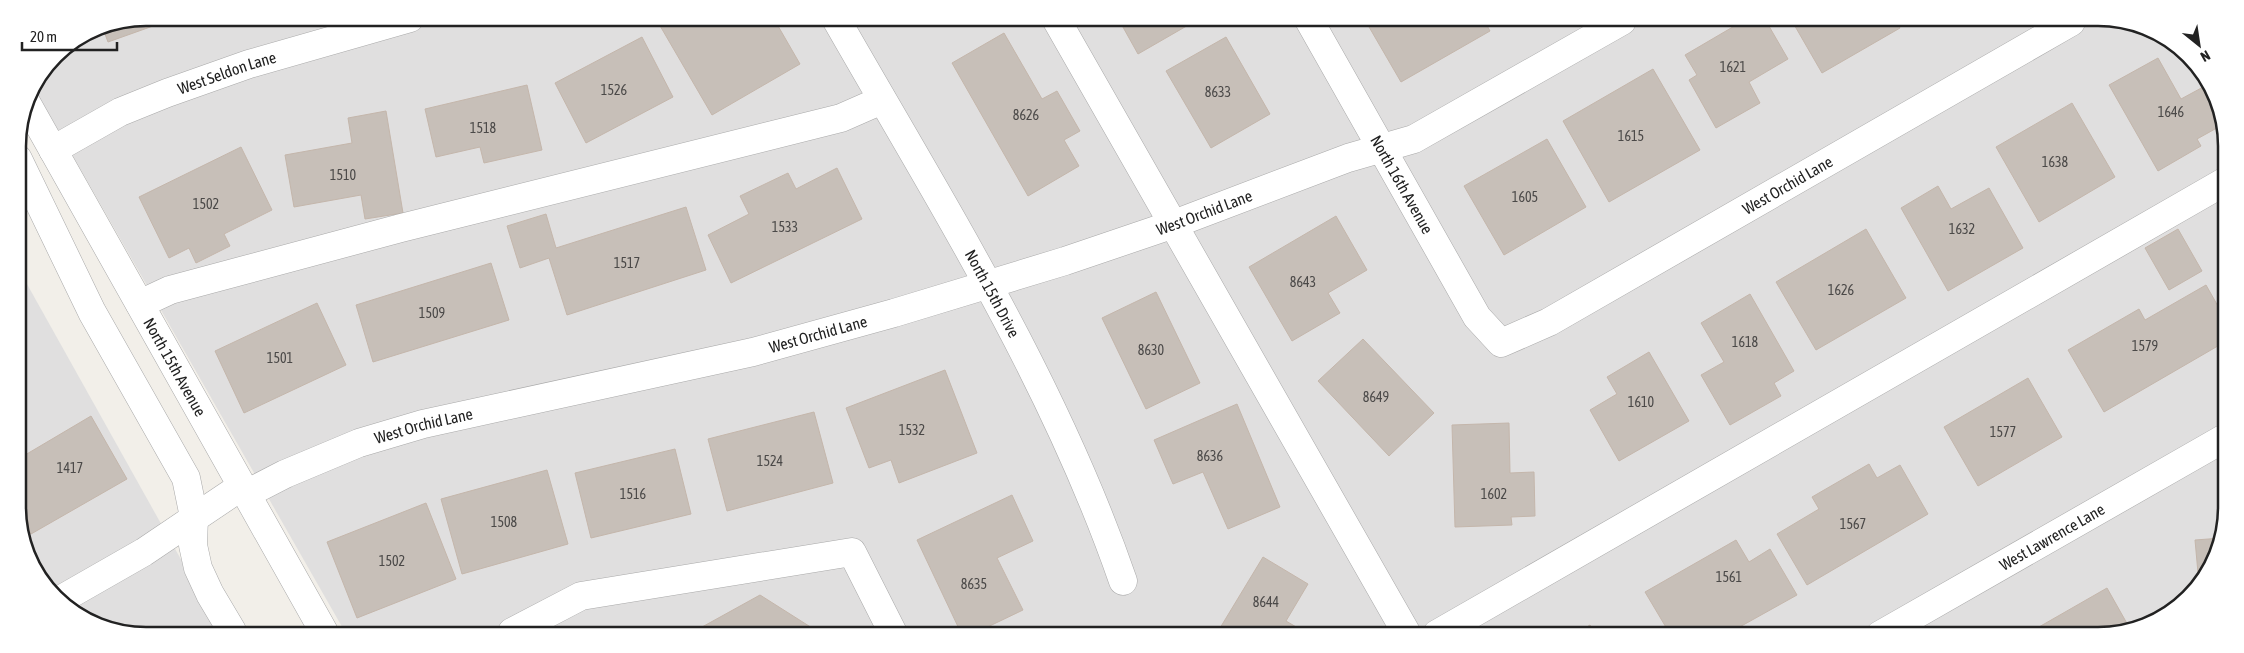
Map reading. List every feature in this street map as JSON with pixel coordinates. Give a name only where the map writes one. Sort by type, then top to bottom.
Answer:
[{"type":"street","name":"North 16th Avenue","points":[[1313,26],[1477,317],[1502,343]]},
{"type":"street","name":"West Orchid Lane","points":[[66,596],[144,552],[194,517],[244,490],[359,443],[423,424],[754,352],[894,313],[986,283],[1065,261],[1174,224],[1348,158],[1414,139],[1613,26]]},
{"type":"street","name":"West Orchid Lane","points":[[1502,343],[1549,322],[2064,26]]},
{"type":"street","name":"West Seldon Lane","points":[[53,150],[120,112],[167,93],[249,64],[379,27]]},
{"type":"street","name":"North 15th Drive","points":[[840,27],[1013,330],[1057,416],[1100,515],[1123,581]]},
{"type":"street","points":[[1060,27],[1403,626]]},
{"type":"street","points":[[140,304],[170,290],[401,228],[841,118],[882,100]]},
{"type":"street","name":"North 15th Avenue","points":[[31,111],[321,627]]},
{"type":"street","points":[[27,177],[92,312],[186,478],[194,517],[193,545],[198,568],[210,594],[230,627]]},
{"type":"street","points":[[1450,626],[2218,185]]},
{"type":"street","name":"West Lawrence Lane","points":[[1896,626],[2218,442]]},
{"type":"street","points":[[522,627],[581,596],[852,552],[889,627]]},
{"type":"shaded area","points":[[2098,26],[2129,30],[2158,42],[2174,54],[2174,70],[2190,70],[2205,93],[2217,131],[2218,507],[2214,538],[2209,553],[2198,573],[2183,592],[2158,611],[2144,618],[2129,623],[2106,626],[342,627],[38,95],[61,61],[80,46],[100,35],[138,27]]},
{"type":"shaded area","points":[[27,283],[219,627],[131,626],[100,618],[86,611],[61,592],[42,567],[30,538],[26,507]]},
{"type":"building","points":[[1123,26],[1186,26],[1138,54]]},
{"type":"building","points":[[1369,26],[1487,26],[1490,31],[1401,82]]},
{"type":"building","points":[[1734,26],[1769,26],[1788,59],[1749,82],[1760,103],[1716,128],[1689,80],[1697,75],[1685,55]]},
{"type":"building","points":[[1795,26],[1899,26],[1900,28],[1822,73]]},
{"type":"building","points":[[150,27],[108,42],[105,34],[123,29]]},
{"type":"building","points":[[661,27],[778,27],[800,64],[712,115]]},
{"type":"building","points":[[1004,33],[1042,99],[1057,91],[1080,131],[1064,140],[1079,166],[1028,196],[952,63]]},
{"type":"building","points":[[642,37],[673,97],[586,143],[555,83]]},
{"type":"building","points":[[1226,37],[1270,114],[1211,148],[1166,71]]},
{"type":"building","points":[[2158,58],[2181,99],[2202,88],[2211,108],[2216,128],[2197,139],[2201,146],[2158,171],[2109,85]]},
{"type":"building","points":[[1653,69],[1700,150],[1609,202],[1563,121]]},
{"type":"building","points":[[527,85],[542,150],[484,163],[480,147],[436,157],[425,109]]},
{"type":"building","points":[[2072,103],[2115,177],[2039,222],[1996,147]]},
{"type":"building","points":[[386,111],[403,213],[365,219],[361,195],[294,207],[285,155],[352,143],[348,118]]},
{"type":"building","points":[[1547,139],[1586,207],[1504,255],[1464,186]]},
{"type":"building","points":[[241,147],[272,210],[224,234],[230,246],[196,263],[189,248],[169,258],[139,197]]},
{"type":"building","points":[[837,168],[862,219],[731,283],[708,235],[749,214],[740,196],[788,173],[796,189]]},
{"type":"building","points":[[1938,186],[1951,209],[1989,188],[2023,248],[1948,291],[1901,208]]},
{"type":"building","points":[[686,207],[706,270],[567,315],[549,258],[520,268],[507,226],[546,214],[556,248]]},
{"type":"building","points":[[1336,216],[1367,270],[1328,293],[1340,313],[1292,341],[1249,267]]},
{"type":"building","points":[[1866,229],[1906,298],[1816,350],[1776,282]]},
{"type":"building","points":[[2178,229],[2202,271],[2169,290],[2145,248]]},
{"type":"building","points":[[491,263],[509,320],[373,362],[356,305]]},
{"type":"building","points":[[2206,285],[2218,306],[2218,346],[2104,412],[2068,350],[2139,309],[2145,320]]},
{"type":"building","points":[[1156,292],[1200,383],[1146,409],[1102,318]]},
{"type":"building","points":[[1750,294],[1794,371],[1774,383],[1781,396],[1730,425],[1701,375],[1724,362],[1701,323]]},
{"type":"building","points":[[317,303],[346,365],[244,413],[215,351]]},
{"type":"building","points":[[1363,339],[1434,413],[1389,456],[1318,381]]},
{"type":"building","points":[[1649,352],[1689,421],[1619,461],[1590,410],[1617,394],[1607,377]]},
{"type":"building","points":[[945,370],[977,453],[899,483],[891,460],[869,468],[846,408]]},
{"type":"building","points":[[2028,378],[2062,437],[1978,486],[1944,427]]},
{"type":"building","points":[[1237,404],[1280,507],[1228,529],[1203,472],[1173,484],[1154,440]]},
{"type":"building","points":[[814,412],[833,483],[727,511],[708,439]]},
{"type":"building","points":[[91,416],[127,479],[31,534],[26,507],[26,454]]},
{"type":"building","points":[[1509,423],[1510,473],[1534,472],[1535,516],[1511,517],[1512,525],[1455,527],[1452,425]]},
{"type":"building","points":[[675,449],[691,514],[591,538],[575,473]]},
{"type":"building","points":[[1869,464],[1877,478],[1900,465],[1928,514],[1807,585],[1777,534],[1819,509],[1812,497]]},
{"type":"building","points":[[547,470],[568,544],[462,574],[441,499]]},
{"type":"building","points":[[1012,495],[1033,541],[997,558],[1023,610],[988,627],[958,627],[917,540]]},
{"type":"building","points":[[426,503],[456,579],[357,618],[327,542]]},
{"type":"building","points":[[2214,539],[2209,553],[2198,573],[2195,540]]},
{"type":"building","points":[[1736,540],[1749,562],[1770,549],[1797,595],[1741,626],[1665,626],[1645,592]]},
{"type":"building","points":[[1263,557],[1308,584],[1286,621],[1295,626],[1221,626]]},
{"type":"building","points":[[2107,588],[2127,623],[2113,626],[2041,626]]},
{"type":"building","points":[[760,595],[810,627],[703,627]]}]
